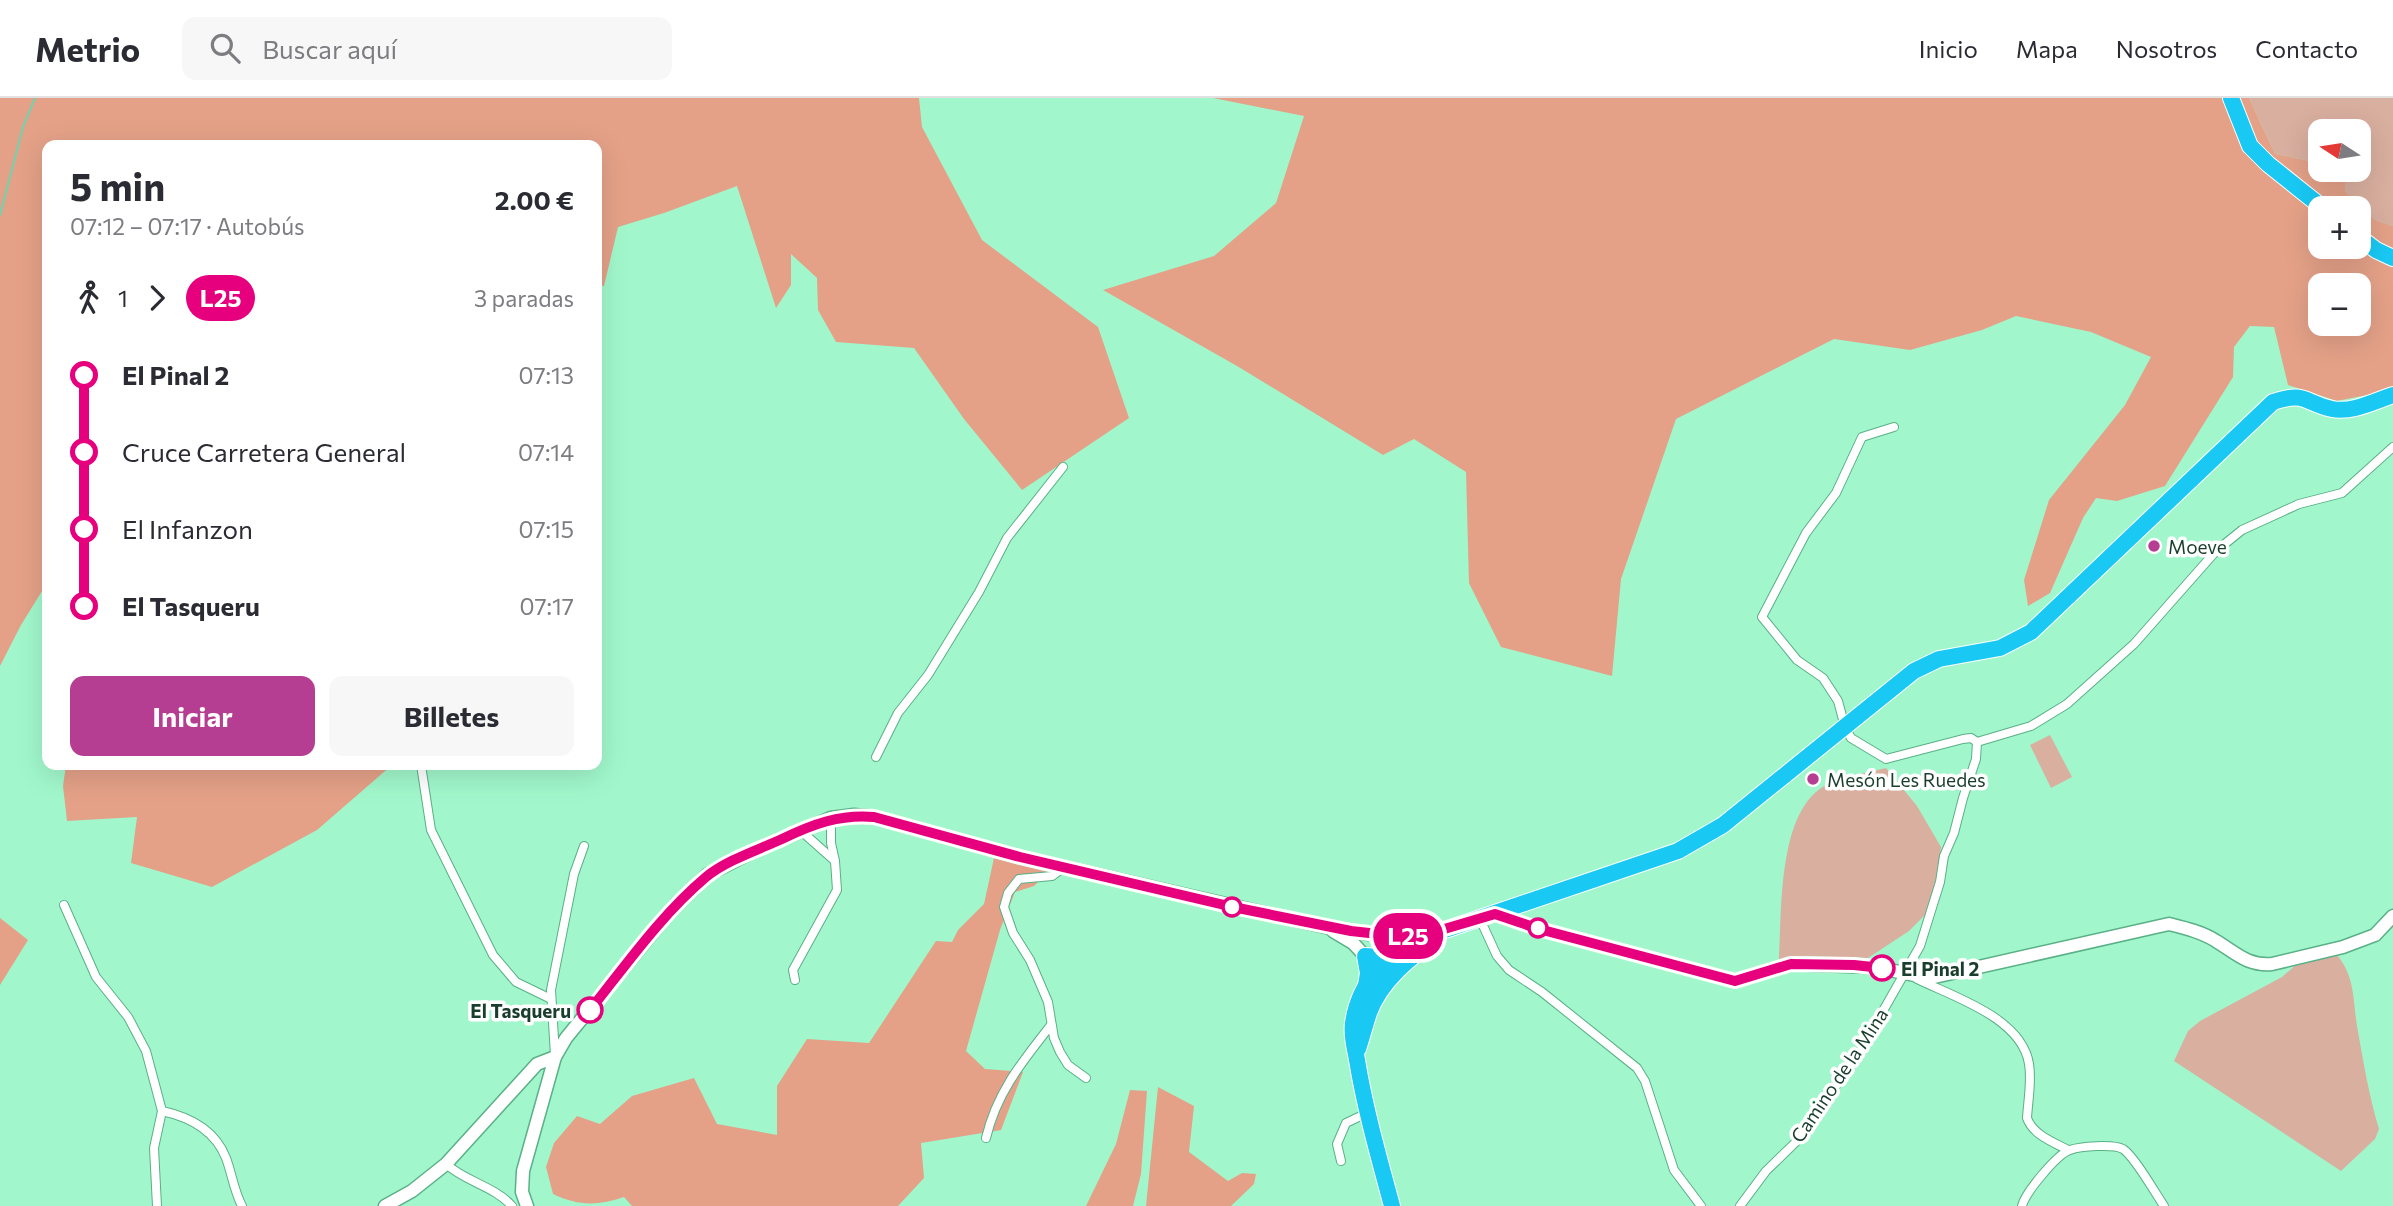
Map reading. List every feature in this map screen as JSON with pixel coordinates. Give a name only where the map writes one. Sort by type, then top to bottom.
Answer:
[{"type":"highway","points":[[2231,98],[2250,146],[2267,164],[2308,196]]},
{"type":"highway","points":[[2371,246],[2393,258]]},
{"type":"highway","points":[[1356,1056],[1370,1010],[1385,974],[1386,959],[1375,934],[1424,935],[1448,929],[1678,851],[1699,840],[1723,825],[1926,664],[1939,659],[2000,648],[2031,632],[2273,402],[2304,397],[2332,409],[2343,409],[2393,395]]},
{"type":"highway","points":[[1370,1010],[1394,974],[1412,956],[1448,929]]},
{"type":"highway","points":[[1392,1206],[1368,1113],[1352,1036],[1353,1023],[1366,986],[1386,959],[1424,935]]},
{"type":"highway","points":[[1366,986],[1368,973],[1365,956],[1386,959],[1412,956]]},
{"type":"street","points":[[1894,427],[1862,437],[1836,493],[1806,533],[1762,617],[1797,660],[1823,678],[1838,701],[1844,727],[1851,738],[1886,760],[1963,738],[1978,742],[2031,726],[2067,704],[2134,644],[2216,551],[2242,530],[2299,504],[2342,493],[2393,447]]},
{"type":"street","points":[[876,757],[898,713],[928,675],[979,592],[1007,538],[1063,467]]},
{"type":"street","name":"Camino de la Mina","points":[[1740,1206],[1766,1171],[1798,1140],[1859,1053],[1920,946],[1933,907],[1944,856],[1954,833],[1976,759],[1978,742]]},
{"type":"street","points":[[422,770],[430,830],[452,868],[489,948],[498,963],[516,982],[551,999]]},
{"type":"street","points":[[446,1164],[458,1173],[521,1205],[523,1171],[555,1058],[566,1038],[667,915],[708,876],[800,830],[831,818],[854,815],[874,817],[1207,901],[1326,927],[1375,934]]},
{"type":"street","points":[[794,981],[793,970],[837,890],[831,818]]},
{"type":"street","points":[[800,830],[835,861]]},
{"type":"street","points":[[555,1058],[552,984],[574,874],[584,846]]},
{"type":"street","points":[[1064,867],[1052,876],[1019,879],[1008,893],[1004,906],[1013,933],[1030,960],[1048,1002],[1057,1045],[1068,1065],[1086,1079]]},
{"type":"street","points":[[64,905],[96,977],[128,1017],[146,1051],[162,1111],[154,1148],[157,1206]]},
{"type":"street","points":[[1701,1206],[1674,1170],[1645,1081],[1637,1068],[1542,992],[1509,970],[1487,938],[1487,917],[1735,981],[1791,964],[1854,965],[1930,978],[2169,924],[2215,939],[2247,962],[2272,964],[2354,943],[2375,934],[2393,916]]},
{"type":"street","points":[[1326,927],[1353,943],[1365,956]]},
{"type":"street","points":[[1905,973],[2006,1024],[2023,1044],[2029,1064],[2030,1126],[2068,1150],[2113,1146],[2124,1150],[2164,1206]]},
{"type":"street","points":[[986,1138],[992,1114],[1006,1085],[1051,1025]]},
{"type":"street","points":[[385,1206],[412,1191],[446,1164],[537,1064],[555,1058]]},
{"type":"street","points":[[162,1111],[186,1116],[206,1130],[225,1155],[242,1206]]},
{"type":"street","points":[[1341,1161],[1337,1143],[1346,1123],[1368,1113]]},
{"type":"street","points":[[2022,1206],[2042,1174],[2068,1150]]},
{"type":"shaded area","points":[[0,98],[919,98],[922,127],[982,240],[1098,327],[1129,418],[1022,490],[964,419],[914,348],[836,342],[818,310],[817,278],[791,254],[791,285],[776,308],[737,186],[618,227],[602,286],[602,140],[42,140],[42,591],[0,666]]},
{"type":"shaded area","points":[[1213,98],[2249,98],[2275,154],[2308,161],[2308,182],[2345,182],[2345,192],[2349,196],[2308,196],[2308,259],[2371,259],[2371,216],[2393,226],[2393,387],[2337,401],[2288,385],[2274,327],[2250,326],[2234,347],[2233,377],[2165,486],[2117,501],[2096,498],[2083,518],[2050,593],[2028,606],[2024,580],[2049,500],[2125,405],[2151,357],[2091,332],[2016,316],[1982,330],[1910,350],[1834,339],[1676,419],[1621,579],[1612,676],[1501,647],[1469,583],[1466,472],[1414,439],[1383,455],[1237,366],[1103,290],[1214,256],[1276,203],[1304,116]]},
{"type":"shaded area","points":[[2249,98],[2393,98],[2393,226],[2371,216],[2371,196],[2348,196],[2344,192],[2344,182],[2371,182],[2371,119],[2308,119],[2308,161],[2275,154]]},
{"type":"shaded area","points":[[2050,735],[2072,777],[2051,788],[2030,745]]},
{"type":"shaded area","points":[[1886,768],[1917,806],[1941,847],[1939,869],[1927,913],[1909,931],[1868,958],[1803,956],[1779,960],[1782,889],[1791,837],[1799,815],[1811,796],[1828,784]]},
{"type":"shaded area","points":[[65,770],[386,770],[317,830],[212,887],[131,863],[137,817],[67,821],[63,786]]},
{"type":"shaded area","points":[[994,858],[1048,872],[1034,886],[1015,892],[1000,930],[966,1051],[985,1069],[1023,1072],[1001,1130],[921,1143],[924,1178],[898,1206],[632,1206],[624,1197],[588,1203],[571,1201],[553,1194],[546,1167],[554,1143],[577,1116],[600,1124],[632,1096],[694,1078],[717,1124],[777,1135],[777,1086],[807,1039],[869,1043],[936,941],[952,942],[958,930],[984,904]]},
{"type":"shaded area","points":[[0,918],[28,940],[0,985]]},
{"type":"shaded area","points":[[2336,954],[2350,979],[2364,1065],[2379,1129],[2375,1139],[2341,1171],[2174,1061],[2188,1031],[2200,1021],[2282,977],[2297,964]]},
{"type":"shaded area","points":[[1158,1087],[1194,1106],[1189,1152],[1228,1181],[1242,1173],[1256,1174],[1254,1184],[1231,1206],[1146,1206]]},
{"type":"shaded area","points":[[1130,1090],[1147,1091],[1141,1174],[1133,1206],[1086,1206],[1116,1144]]},
{"type":"waterway","points":[[0,215],[23,127],[35,98]]},
{"type":"bus line","name":"L25","points":[[590,1010],[667,915],[708,876],[800,830],[831,818],[854,815],[874,817],[1020,857],[1233,907],[1351,931],[1396,936],[1424,935],[1495,914],[1539,929],[1735,981],[1791,964],[1882,968]]},
{"type":"place","name":"Moeve","points":[[2154,546]]},
{"type":"place","name":"Mesón Les Ruedes","points":[[1813,779]]},
{"type":"place","name":"El Pinal 2","points":[[1882,968]]},
{"type":"place","name":"El Tasqueru","points":[[590,1010]]}]
